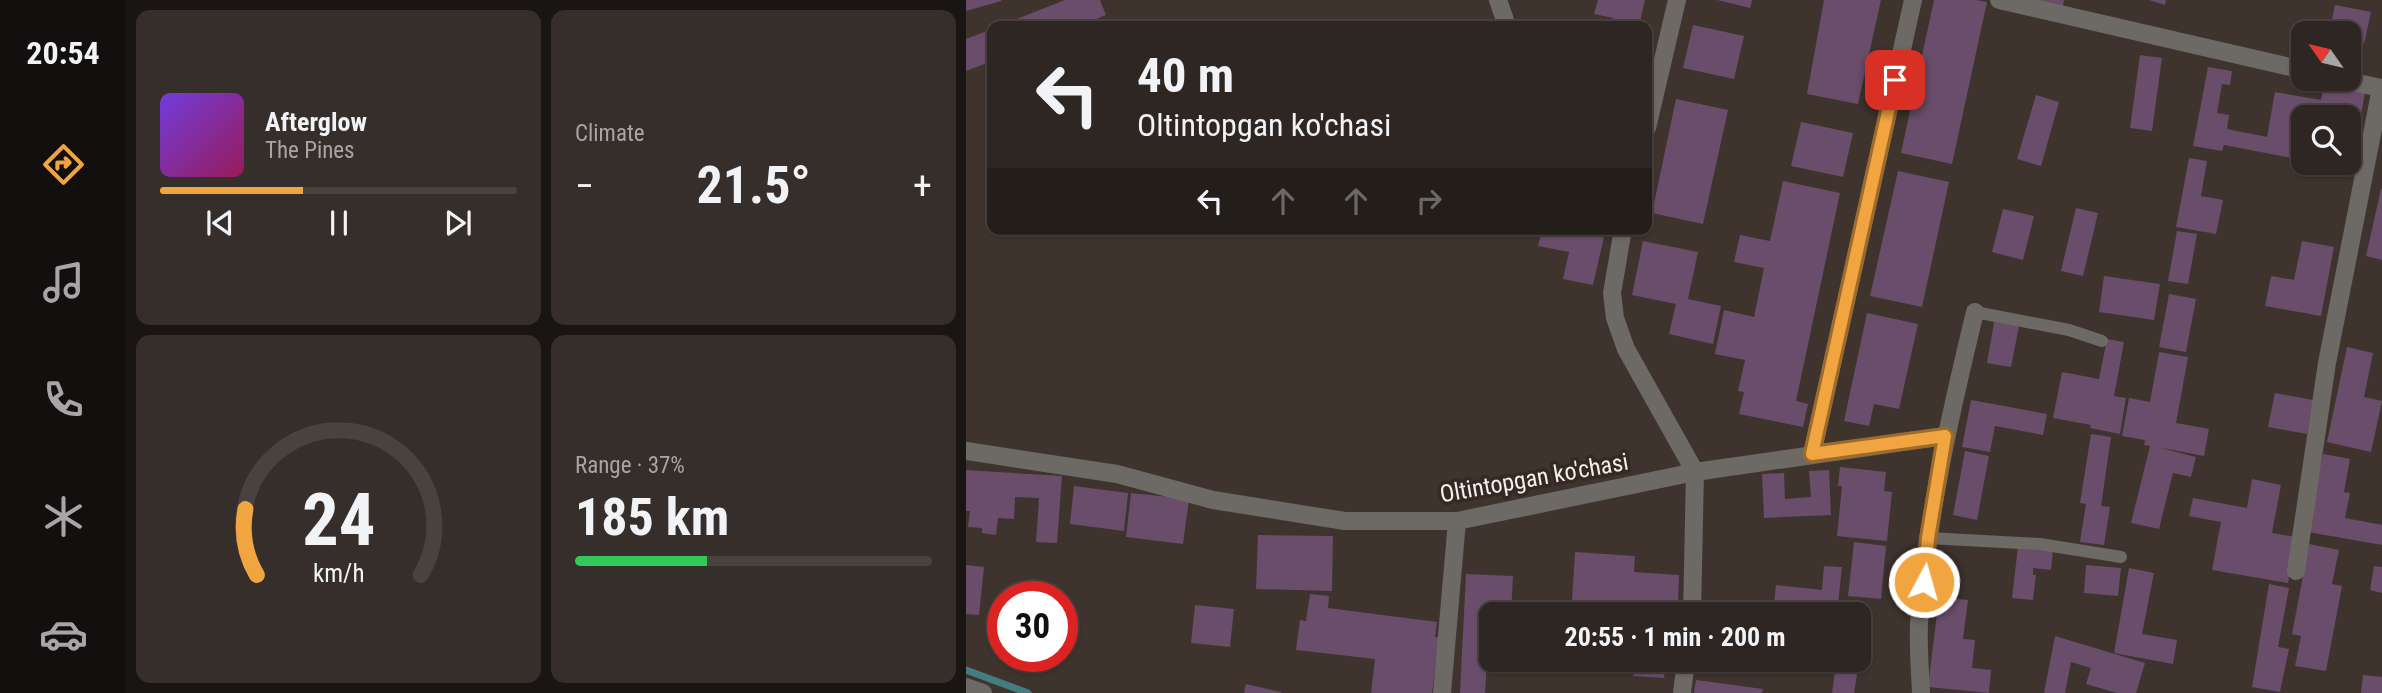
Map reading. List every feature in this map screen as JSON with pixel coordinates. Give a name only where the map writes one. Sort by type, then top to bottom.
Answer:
[{"type":"street","points":[[1498,0],[1505,21]]},
{"type":"street","points":[[1652,107],[1677,0]]},
{"type":"street","points":[[1812,454],[1913,0]]},
{"type":"street","points":[[1999,0],[2291,67]]},
{"type":"street","points":[[2296,571],[2327,363],[2381,85],[2361,82]]},
{"type":"street","points":[[1622,235],[1612,293],[1615,318],[1626,349],[1695,472],[1692,602]]},
{"type":"street","points":[[1921,693],[1919,626],[1928,538],[1945,436],[1975,312]]},
{"type":"street","name":"Oltintopgan ko'chasi","points":[[966,451],[1117,474],[1213,500],[1345,521],[1457,521],[1695,472],[1945,436]]},
{"type":"street","points":[[1442,693],[1457,521]]},
{"type":"street","points":[[1682,693],[1685,672]]},
{"type":"street","points":[[966,687],[983,693]]},
{"type":"lane","points":[[1975,312],[2069,330],[2102,341]]},
{"type":"lane","points":[[1928,538],[2040,544],[2121,557]]},
{"type":"building","points":[[966,0],[1001,0],[1001,1],[966,11]]},
{"type":"building","points":[[1065,0],[1100,0],[1106,15],[1091,21],[1012,21]]},
{"type":"building","points":[[1598,0],[1645,0],[1640,21],[1613,21],[1613,18],[1594,14]]},
{"type":"building","points":[[1717,0],[1752,0],[1750,8]]},
{"type":"building","points":[[1824,0],[1881,0],[1858,104],[1807,94]]},
{"type":"building","points":[[1934,0],[1987,2],[1952,164],[1901,153]]},
{"type":"building","points":[[2022,0],[2064,0],[2062,12]]},
{"type":"building","points":[[2149,0],[2166,0],[2165,5]]},
{"type":"building","points":[[2335,5],[2371,12],[2364,44],[2361,43],[2361,21],[2332,21]]},
{"type":"building","points":[[1693,25],[1744,36],[1734,79],[1683,68]]},
{"type":"building","points":[[987,31],[987,63],[966,71],[966,39]]},
{"type":"building","points":[[2140,55],[2162,58],[2152,131],[2130,128]]},
{"type":"building","points":[[2208,67],[2232,71],[2230,85],[2222,84],[2217,113],[2229,115],[2227,129],[2267,137],[2275,92],[2321,100],[2323,91],[2361,91],[2361,87],[2366,88],[2361,115],[2361,105],[2291,105],[2291,158],[2224,145],[2222,151],[2193,146]]},
{"type":"building","points":[[2036,95],[2059,102],[2041,166],[2017,159]]},
{"type":"building","points":[[1676,99],[1728,110],[1703,224],[1652,213]]},
{"type":"building","points":[[1801,122],[1853,133],[1843,177],[1791,166]]},
{"type":"building","points":[[2189,158],[2207,161],[2201,196],[2223,200],[2216,234],[2176,227]]},
{"type":"building","points":[[1898,171],[1949,182],[1922,307],[1870,296]]},
{"type":"building","points":[[1783,181],[1840,193],[1796,401],[1808,404],[1803,427],[1739,414],[1744,392],[1738,391],[1745,360],[1715,354],[1724,310],[1754,317],[1764,268],[1734,262],[1740,235],[1770,241]]},
{"type":"building","points":[[2382,189],[2382,260],[2366,256]]},
{"type":"building","points":[[2076,208],[2098,213],[2083,276],[2061,271]]},
{"type":"building","points":[[2003,209],[2034,216],[2023,260],[1992,252]]},
{"type":"building","points":[[2177,231],[2197,234],[2188,284],[2168,281]]},
{"type":"building","points":[[1541,235],[1604,237],[1593,285],[1563,279],[1569,252],[1538,246]]},
{"type":"building","points":[[1643,241],[1698,252],[1688,299],[1721,306],[1713,344],[1669,334],[1676,304],[1632,295]]},
{"type":"building","points":[[2302,241],[2334,247],[2321,316],[2265,306],[2271,276],[2294,280]]},
{"type":"building","points":[[2104,276],[2160,284],[2154,320],[2099,312]]},
{"type":"building","points":[[2169,294],[2196,299],[2186,352],[2159,347]]},
{"type":"building","points":[[1867,313],[1918,324],[1899,409],[1874,404],[1869,426],[1844,421]]},
{"type":"building","points":[[1995,317],[2020,321],[2011,367],[1987,363]]},
{"type":"building","points":[[2107,339],[2124,342],[2114,396],[2126,398],[2120,434],[2053,418],[2062,372],[2099,379]]},
{"type":"building","points":[[2347,347],[2373,353],[2364,397],[2382,401],[2371,452],[2327,442]]},
{"type":"building","points":[[2159,352],[2188,357],[2176,423],[2209,429],[2204,456],[2157,447],[2196,457],[2191,477],[2173,473],[2159,529],[2131,523],[2150,446],[2144,445],[2145,440],[2122,436],[2129,398],[2150,402]]},
{"type":"building","points":[[2275,393],[2313,400],[2307,434],[2268,427]]},
{"type":"building","points":[[1971,400],[2047,414],[2043,435],[1995,426],[1990,452],[1962,447]]},
{"type":"building","points":[[2091,434],[2111,437],[2101,506],[2110,507],[2104,545],[2080,542],[2086,504],[2080,503]]},
{"type":"building","points":[[1965,451],[1989,456],[1977,520],[1953,515]]},
{"type":"building","points":[[2323,454],[2350,459],[2344,492],[2350,493],[2345,518],[2382,525],[2382,545],[2308,532]]},
{"type":"building","points":[[1840,467],[1886,472],[1884,491],[1892,492],[1887,541],[1837,536],[1842,486],[1838,486]]},
{"type":"building","points":[[966,470],[1062,476],[1057,543],[1036,542],[1039,498],[1015,497],[1014,519],[998,518],[996,535],[982,533],[982,528],[968,527],[970,511],[966,511]]},
{"type":"building","points":[[1829,470],[1831,515],[1764,518],[1762,474],[1784,473],[1785,499],[1811,497],[1809,471]]},
{"type":"building","points":[[2252,479],[2281,485],[2272,533],[2296,537],[2288,583],[2212,570],[2221,522],[2189,516],[2193,498],[2247,508]]},
{"type":"building","points":[[1074,486],[1128,493],[1124,531],[1070,524]]},
{"type":"building","points":[[1131,493],[1189,499],[1183,544],[1126,537]]},
{"type":"building","points":[[1258,535],[1333,536],[1332,591],[1256,589]]},
{"type":"building","points":[[1854,542],[1886,546],[1881,599],[1848,596]]},
{"type":"building","points":[[2309,544],[2339,550],[2332,584],[2342,586],[2326,671],[2295,666],[2301,636],[2292,634]]},
{"type":"building","points":[[2018,546],[2053,550],[2051,570],[2033,568],[2033,575],[2036,575],[2033,600],[2012,598]]},
{"type":"building","points":[[1575,552],[1635,556],[1634,572],[1679,575],[1678,602],[1572,600]]},
{"type":"building","points":[[966,565],[984,567],[979,615],[966,614]]},
{"type":"building","points":[[2086,565],[2121,568],[2118,596],[2084,593]]},
{"type":"building","points":[[1824,566],[1842,567],[1838,602],[1774,602],[1776,585],[1822,590]]},
{"type":"building","points":[[2374,566],[2382,567],[2382,593],[2370,590]]},
{"type":"building","points":[[2129,568],[2154,573],[2142,634],[2177,640],[2173,664],[2114,653]]},
{"type":"building","points":[[1466,574],[1513,576],[1512,602],[1479,602],[1479,672],[1486,672],[1485,693],[1460,693]]},
{"type":"building","points":[[2269,584],[2289,588],[2278,647],[2289,649],[2280,692],[2252,687]]},
{"type":"building","points":[[1310,594],[1329,596],[1328,608],[1437,622],[1435,637],[1439,637],[1432,693],[1371,693],[1375,659],[1296,650],[1300,620],[1306,621]]},
{"type":"building","points":[[1939,597],[1968,600],[1963,639],[1975,640],[1972,668],[1991,670],[1989,693],[1928,687]]},
{"type":"building","points":[[1195,605],[1234,609],[1230,647],[1191,643]]},
{"type":"building","points":[[2055,636],[2145,663],[2136,693],[2117,693],[2086,684],[2091,668],[2071,662],[2065,693],[2044,693]]},
{"type":"building","points":[[1633,672],[1665,672],[1664,678],[1633,676]]},
{"type":"building","points":[[1835,672],[1857,674],[1854,693],[1832,693]]},
{"type":"building","points":[[2363,675],[2382,677],[2382,693],[2361,693]]},
{"type":"building","points":[[1696,680],[1763,689],[1762,693],[1694,693]]},
{"type":"building","points":[[1246,684],[1281,692],[1281,693],[1244,693]]},
{"type":"waterway","points":[[966,670],[1028,693]]},
{"type":"route","points":[[1895,80],[1812,454],[1945,436],[1928,538],[1924,582]]}]
